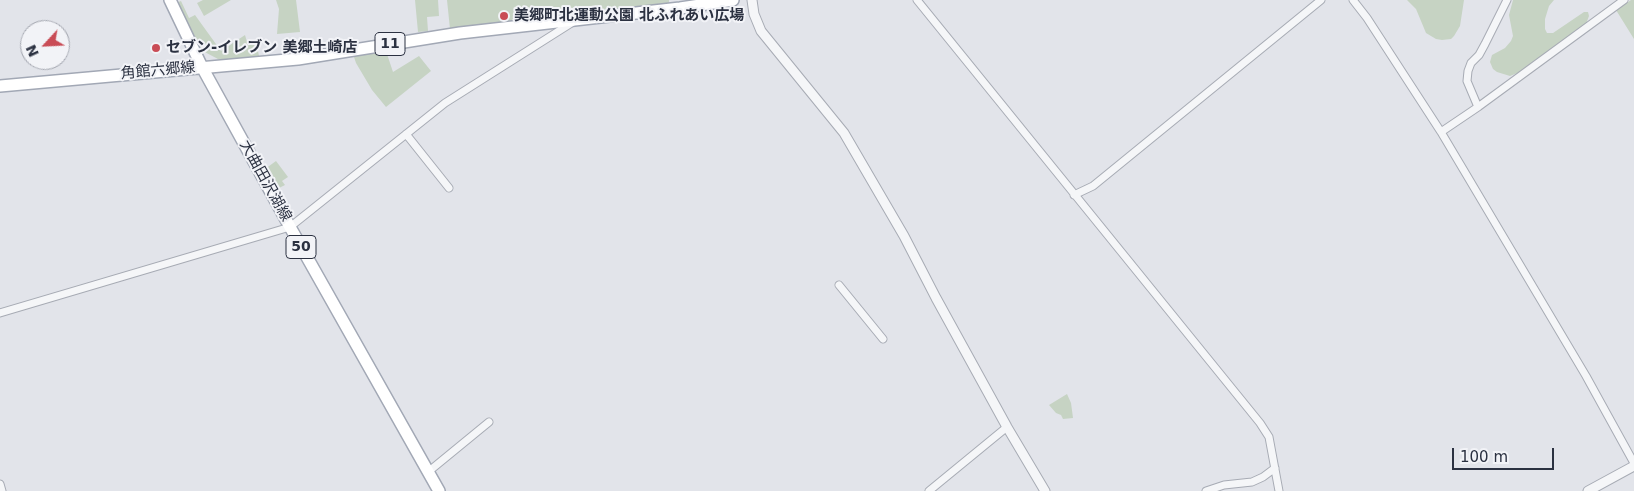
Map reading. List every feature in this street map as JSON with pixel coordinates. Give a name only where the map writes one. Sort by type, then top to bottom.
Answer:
[{"type":"main road","name":"大曲田沢湖線","points":[[170,0],[202,67],[439,491]]},
{"type":"main road","name":"角館六郷線","points":[[0,86],[298,59],[460,33],[680,8],[733,0]]},
{"type":"street","points":[[752,0],[754,14],[761,31],[844,133],[1045,491]]},
{"type":"street","points":[[917,0],[1260,423],[1269,437],[1279,491]]},
{"type":"street","points":[[1074,195],[1093,186],[1321,0]]},
{"type":"street","points":[[1353,0],[1367,18],[1440,132],[1586,376],[1634,464],[1588,491]]},
{"type":"street","points":[[1478,107],[1467,81],[1468,71],[1471,63],[1479,55],[1507,0]]},
{"type":"street","points":[[1440,132],[1478,107],[1624,0]]},
{"type":"street","points":[[0,313],[290,227],[445,103],[578,19]]},
{"type":"street","points":[[406,134],[449,188]]},
{"type":"street","points":[[840,285],[883,339]]},
{"type":"street","points":[[428,472],[488,422]]},
{"type":"street","points":[[929,491],[1008,427]]},
{"type":"street","points":[[1206,491],[1224,485],[1252,482],[1275,468]]},
{"type":"street","points":[[0,484],[2,491]]},
{"type":"green space","points":[[203,0],[231,0],[204,16],[197,3]]},
{"type":"green space","points":[[276,0],[296,0],[300,32],[277,34],[279,9]]},
{"type":"green space","points":[[415,0],[438,0],[439,16],[427,17],[428,31],[418,32]]},
{"type":"green space","name":"美郷町北運動公園 北ふれあい広場","points":[[447,0],[669,0],[669,4],[450,29]]},
{"type":"green space","points":[[1407,0],[1464,0],[1460,26],[1454,36],[1451,39],[1442,40],[1426,33],[1416,9]]},
{"type":"green space","points":[[1513,0],[1554,0],[1549,6],[1545,19],[1547,33],[1553,33],[1584,12],[1588,12],[1589,16],[1586,24],[1520,72],[1510,76],[1497,72],[1493,69],[1490,62],[1492,55],[1505,48],[1513,36],[1509,15]]},
{"type":"green space","points":[[1634,0],[1634,39],[1616,10]]},
{"type":"green space","points":[[181,1],[189,18],[195,15],[221,51],[245,35],[247,42],[256,41],[259,56],[223,61],[199,49],[176,3]]},
{"type":"green space","points":[[385,48],[393,72],[419,56],[431,71],[386,107],[372,90],[356,63],[353,54]]},
{"type":"green space","points":[[276,161],[288,177],[282,181],[285,185],[275,190],[265,169]]},
{"type":"green space","points":[[1067,394],[1071,403],[1073,418],[1063,419],[1049,405]]},
{"type":"place","name":"美郷町北運動公園 北ふれあい広場","points":[[504,16]]},
{"type":"place","name":"セブン-イレブン 美郷土崎店","points":[[156,48]]}]
